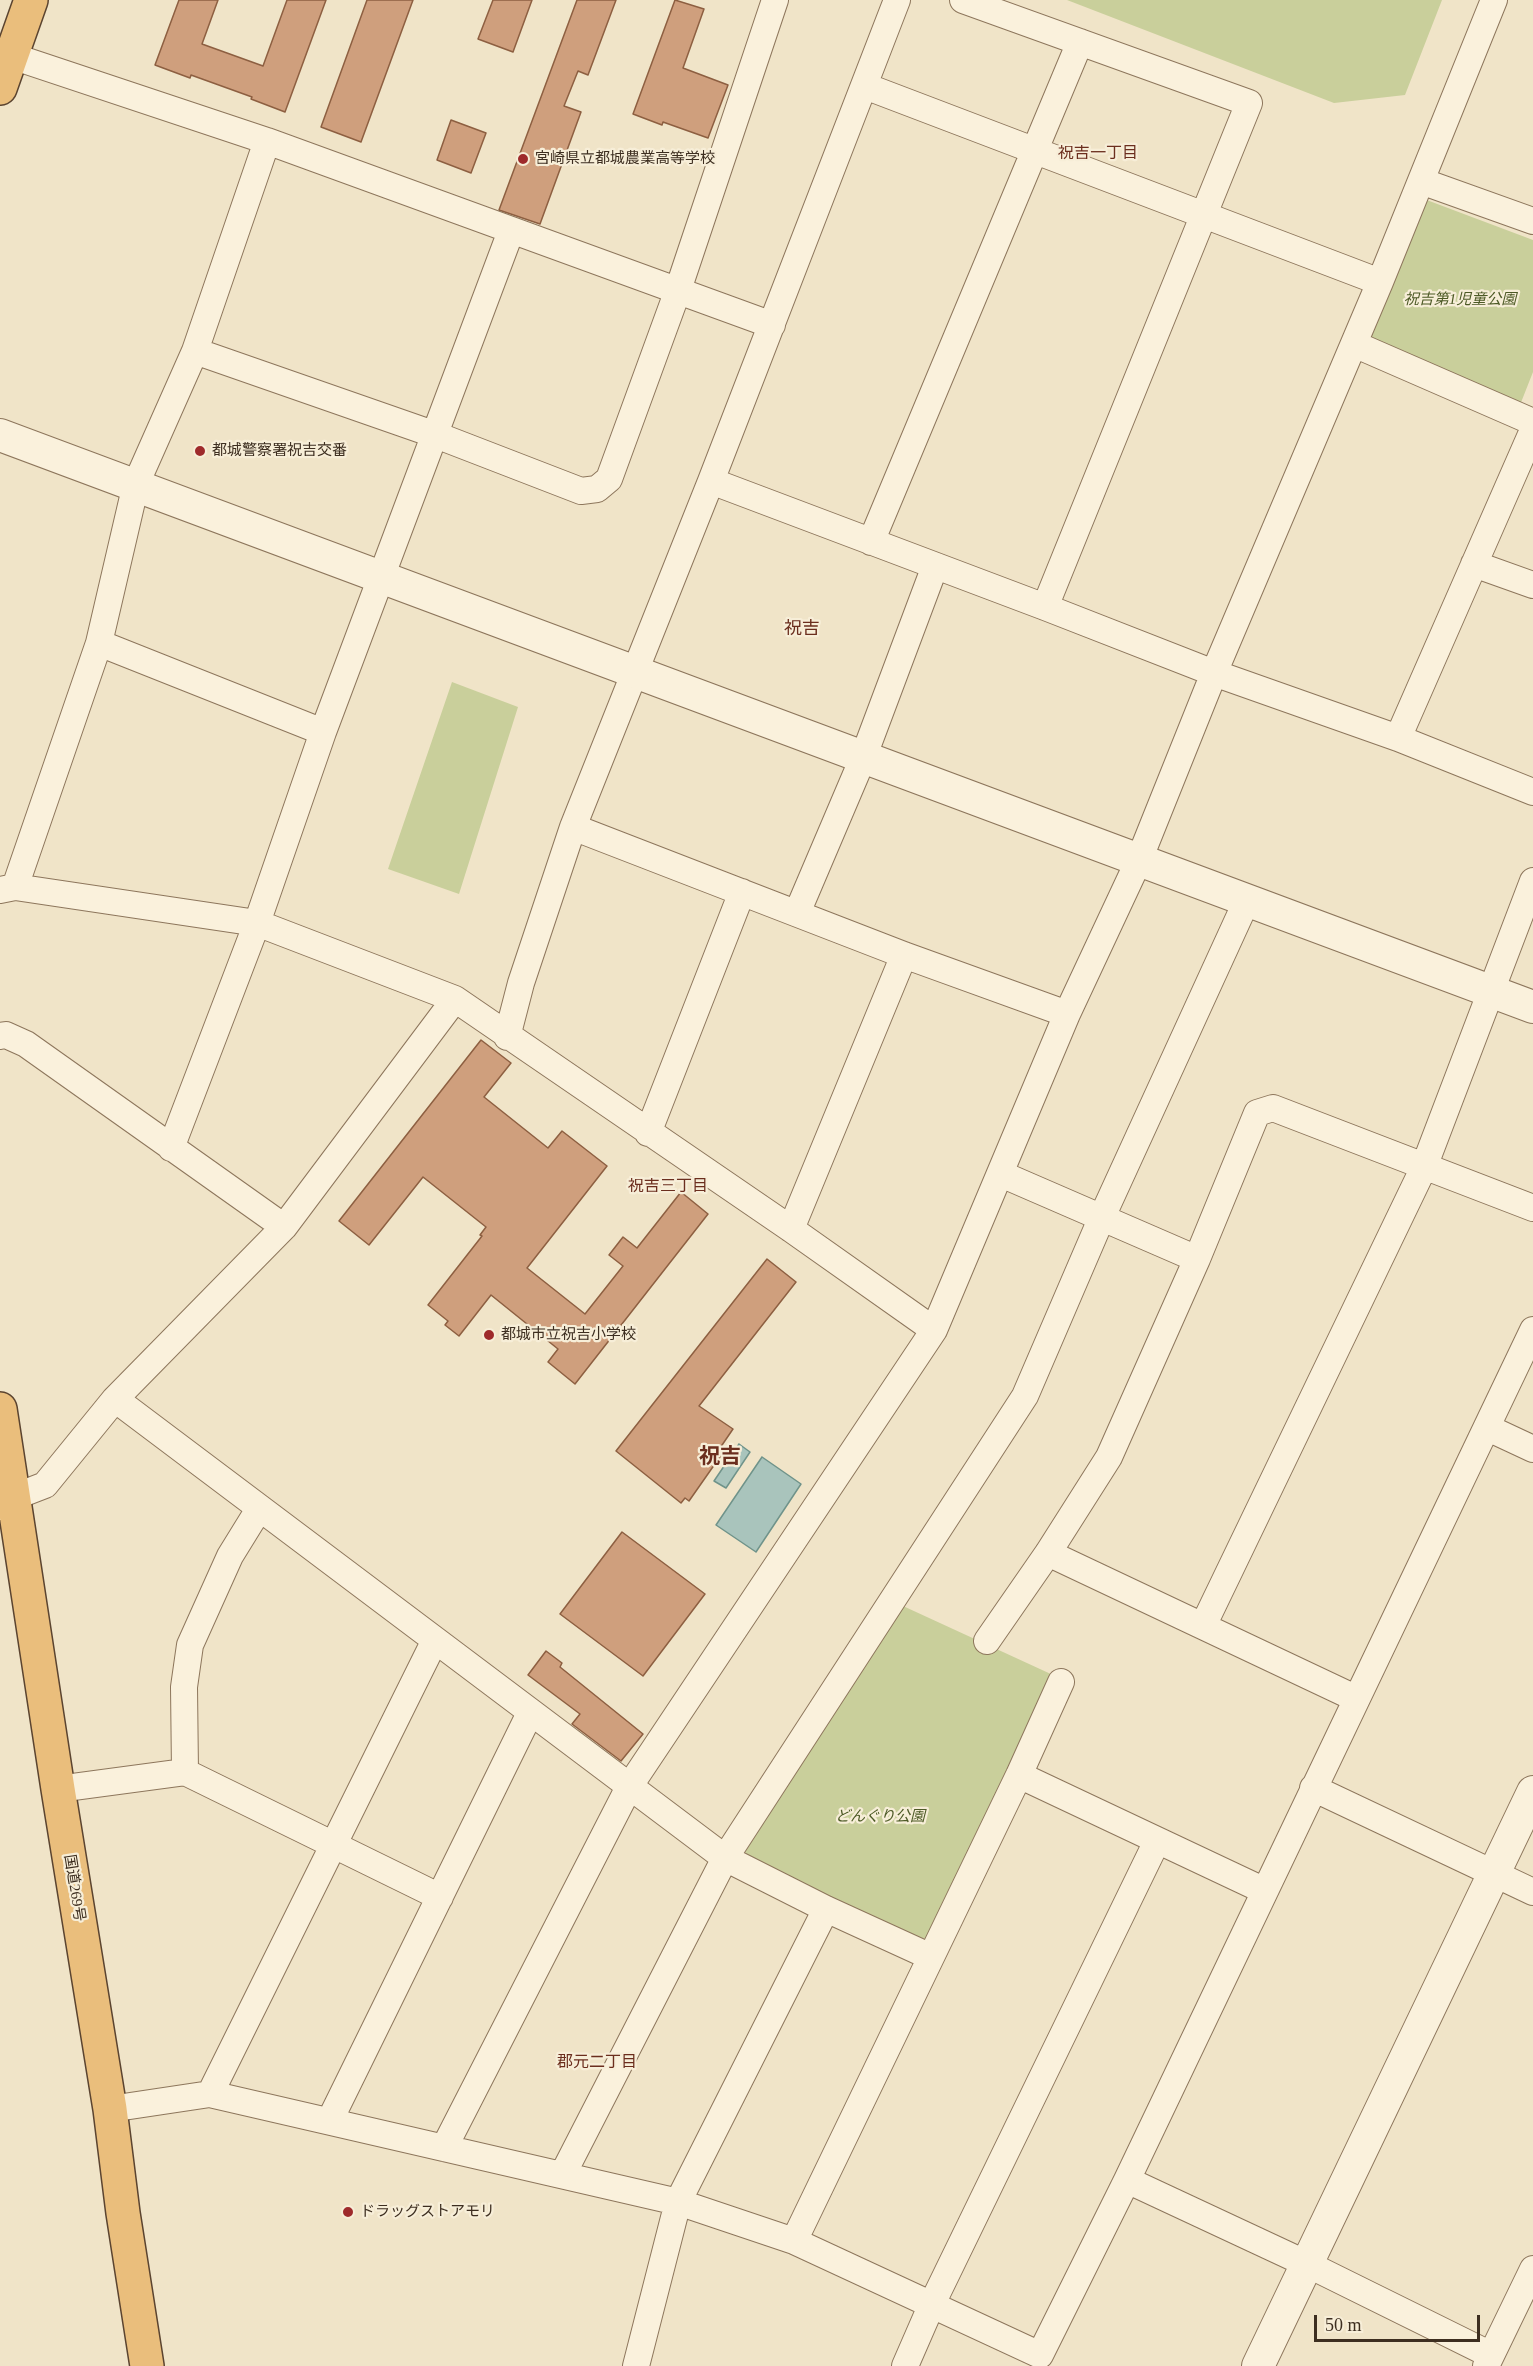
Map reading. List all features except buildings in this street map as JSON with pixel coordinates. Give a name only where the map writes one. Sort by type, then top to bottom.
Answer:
[{"type":"highway","points":[[0,88],[6,54],[31,0]]},
{"type":"highway","name":"国道269号","points":[[0,1409],[7,1502],[58,1789],[110,2109],[123,2213],[147,2366]]},
{"type":"street","points":[[195,351],[436,435],[581,491],[597,489],[609,479],[678,290],[775,0]]},
{"type":"street","points":[[507,1036],[521,983],[573,827],[711,481],[897,0]]},
{"type":"street","points":[[963,0],[1249,104],[1045,606]]},
{"type":"street","points":[[444,2148],[629,1787],[934,1330],[1067,1014],[1139,860],[1214,673],[1380,282],[1494,0]]},
{"type":"street","points":[[871,542],[1080,42]]},
{"type":"street","points":[[6,54],[267,141],[772,325]]},
{"type":"street","points":[[865,86],[1380,282]]},
{"type":"street","points":[[267,141],[195,351],[135,484],[99,643],[7,889],[257,923],[454,999],[791,1229],[934,1330]]},
{"type":"street","points":[[1421,181],[1533,221]]},
{"type":"street","points":[[171,1148],[257,923],[323,732],[511,231]]},
{"type":"street","points":[[1354,344],[1533,422]]},
{"type":"street","points":[[1398,738],[1533,430]]},
{"type":"street","points":[[0,435],[636,670],[863,758],[1533,1007]]},
{"type":"street","points":[[711,481],[1045,606],[1214,673],[1398,738],[1533,792]]},
{"type":"street","points":[[1474,564],[1533,585]]},
{"type":"street","points":[[797,913],[863,758],[935,566]]},
{"type":"street","points":[[99,643],[323,732]]},
{"type":"street","points":[[573,827],[904,955],[1067,1014]]},
{"type":"street","points":[[1203,1626],[1424,1167],[1533,881]]},
{"type":"street","points":[[648,1133],[742,892]]},
{"type":"street","points":[[563,2174],[725,1858],[1025,1396],[1102,1217],[1247,900]]},
{"type":"street","points":[[791,1229],[904,955]]},
{"type":"street","points":[[7,1502],[45,1485],[115,1399],[284,1227],[454,999]]},
{"type":"street","points":[[0,1036],[6,1035],[26,1044],[284,1227]]},
{"type":"street","points":[[987,1641],[1048,1553],[1109,1457],[1197,1258],[1257,1113],[1273,1108],[1533,1208]]},
{"type":"street","points":[[1001,1174],[1197,1258]]},
{"type":"street","points":[[110,2109],[210,2094],[678,2202],[794,2241],[1040,2355],[1127,2180],[1355,1698],[1488,1428],[1533,1330]]},
{"type":"street","points":[[115,1399],[725,1858],[826,1909],[931,1957]]},
{"type":"street","points":[[1488,1428],[1533,1449]]},
{"type":"street","points":[[186,1772],[184,1687],[190,1645],[230,1556],[260,1509]]},
{"type":"street","points":[[1048,1553],[1355,1698]]},
{"type":"street","points":[[210,2094],[435,1640]]},
{"type":"street","points":[[794,2241],[1019,1775],[1061,1682]]},
{"type":"street","points":[[330,2120],[530,1713]]},
{"type":"street","points":[[58,1789],[186,1772],[440,1897]]},
{"type":"street","points":[[1019,1775],[1265,1891]]},
{"type":"street","points":[[1313,1788],[1533,1892]]},
{"type":"street","points":[[1258,2366],[1533,1792]]},
{"type":"street","points":[[905,2366],[932,2304],[1157,1841]]},
{"type":"street","points":[[636,2366],[678,2202],[826,1909]]},
{"type":"street","points":[[1127,2180],[1306,2264],[1489,2360],[1533,2269]]},
{"type":"green space","points":[[1067,0],[1442,0],[1405,95],[1334,103]]},
{"type":"green space","name":"祝吉第1児童公園","points":[[1424,199],[1533,240],[1533,372],[1520,405],[1363,338]]},
{"type":"green space","points":[[452,682],[518,707],[459,894],[388,869]]},
{"type":"green space","name":"どんぐり公園","points":[[903,1606],[1053,1675],[928,1938],[916,1939],[753,1864],[745,1852]]},
{"type":"water","points":[[739,1444],[750,1452],[726,1488],[714,1481]]},
{"type":"water","points":[[762,1457],[801,1484],[756,1552],[716,1525]]},
{"type":"place","name":"宮崎県立都城農業高等学校","points":[[523,159]]},
{"type":"place","name":"都城警察署祝吉交番","points":[[200,451]]},
{"type":"place","name":"都城市立祝吉小学校","points":[[489,1335]]},
{"type":"place","name":"ドラッグストアモリ","points":[[348,2212]]},
{"type":"district","name":"祝吉一丁目","points":[[1098,154]]},
{"type":"district","name":"祝吉","points":[[802,629]]},
{"type":"district","name":"祝吉三丁目","points":[[668,1187]]},
{"type":"district","name":"祝吉","points":[[720,1458]]},
{"type":"district","name":"郡元二丁目","points":[[597,2063]]}]
